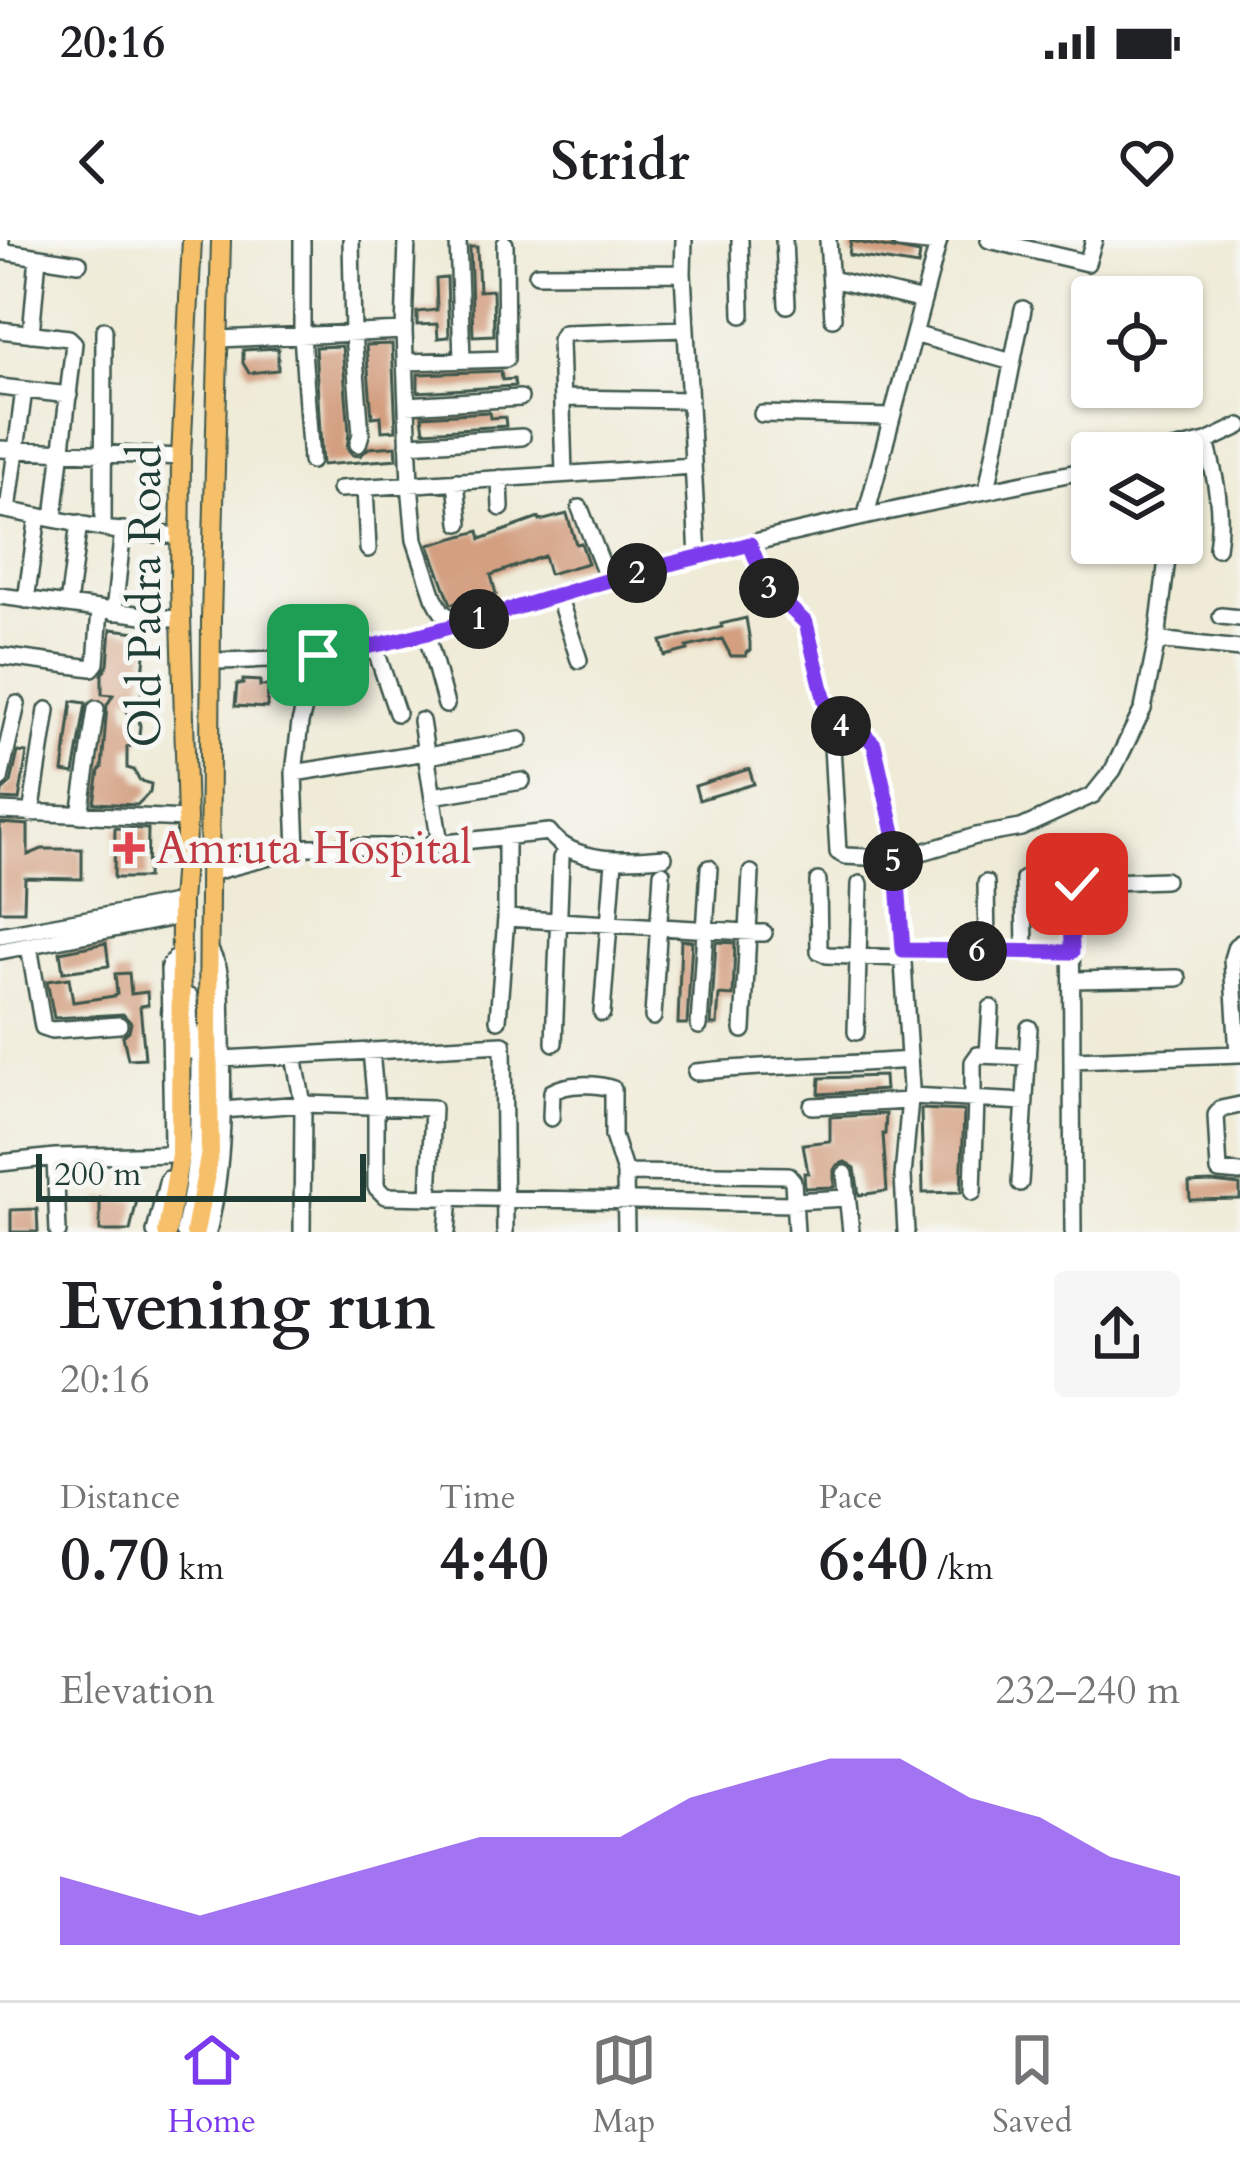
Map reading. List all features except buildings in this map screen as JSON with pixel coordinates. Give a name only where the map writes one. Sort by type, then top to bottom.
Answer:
[{"type":"main road","name":"Old Padra Road","points":[[176,1232],[181,909],[187,819],[181,457],[192,240]]},
{"type":"main road","name":"Old Padra Road","points":[[195,1232],[210,1152],[210,661],[221,240]]},
{"type":"street","points":[[1,240],[0,251],[79,262]]},
{"type":"street","points":[[302,240],[302,335],[311,461]]},
{"type":"street","points":[[351,240],[358,444]]},
{"type":"street","points":[[407,240],[404,332],[416,540],[434,597],[442,612],[460,624]]},
{"type":"street","points":[[458,240],[462,359]]},
{"type":"street","points":[[684,240],[698,557]]},
{"type":"street","points":[[740,240],[742,315]]},
{"type":"street","points":[[784,240],[788,305]]},
{"type":"street","points":[[829,240],[833,318]]},
{"type":"street","points":[[866,515],[939,242],[899,240]]},
{"type":"street","points":[[989,240],[1087,263],[1094,240]]},
{"type":"street","points":[[405,362],[506,359],[505,244]]},
{"type":"street","points":[[31,334],[38,256]]},
{"type":"street","points":[[538,274],[683,273]]},
{"type":"street","points":[[831,279],[923,301]]},
{"type":"street","points":[[987,490],[1023,309]]},
{"type":"street","points":[[564,474],[560,340],[564,333],[686,329]]},
{"type":"street","points":[[0,330],[73,340],[62,452],[26,600]]},
{"type":"street","points":[[103,528],[104,330]]},
{"type":"street","points":[[219,339],[404,332]]},
{"type":"street","points":[[914,334],[1012,362]]},
{"type":"street","points":[[0,387],[69,394]]},
{"type":"street","points":[[25,389],[9,449],[4,510],[181,536]]},
{"type":"street","points":[[407,405],[520,398]]},
{"type":"street","points":[[562,398],[690,400]]},
{"type":"street","points":[[762,414],[892,417]]},
{"type":"street","points":[[1203,443],[1240,426]]},
{"type":"street","points":[[408,444],[522,437]]},
{"type":"street","points":[[1206,442],[1219,490],[1217,548]]},
{"type":"street","points":[[9,449],[181,457]]},
{"type":"street","points":[[340,489],[693,466]]},
{"type":"street","points":[[210,661],[286,659],[374,645],[866,515],[1071,473]]},
{"type":"street","points":[[500,478],[501,508]]},
{"type":"street","points":[[456,481],[460,524]]},
{"type":"street","points":[[365,487],[368,548]]},
{"type":"street","points":[[1219,490],[1240,488]]},
{"type":"street","points":[[580,508],[608,580]]},
{"type":"street","points":[[68,605],[79,523]]},
{"type":"street","points":[[1220,530],[1240,526]]},
{"type":"street","points":[[0,656],[92,668],[123,530]]},
{"type":"street","points":[[750,544],[766,585],[806,623],[830,722],[838,852],[896,860],[1021,828],[1093,795],[1113,770],[1143,709],[1166,564]]},
{"type":"street","points":[[558,595],[580,660]]},
{"type":"street","points":[[0,596],[181,620]]},
{"type":"street","points":[[1221,616],[1240,618]]},
{"type":"street","points":[[426,632],[446,705]]},
{"type":"street","points":[[1157,640],[1240,650]]},
{"type":"street","points":[[374,645],[398,712]]},
{"type":"street","points":[[297,850],[294,773],[300,723],[318,655]]},
{"type":"street","points":[[0,779],[17,704]]},
{"type":"street","points":[[80,815],[96,709]]},
{"type":"street","points":[[31,814],[47,710]]},
{"type":"street","points":[[421,721],[440,844]]},
{"type":"street","points":[[830,722],[865,735],[874,744],[896,860],[909,1060],[903,1176],[906,1232]]},
{"type":"street","points":[[294,773],[520,740]]},
{"type":"street","points":[[433,796],[522,781]]},
{"type":"street","points":[[0,811],[187,819]]},
{"type":"street","points":[[209,873],[308,847],[408,847],[549,832],[559,845],[614,861],[663,865],[653,1017]]},
{"type":"street","points":[[498,1020],[506,837]]},
{"type":"street","points":[[554,1043],[560,858]]},
{"type":"street","points":[[602,1013],[614,861]]},
{"type":"street","points":[[699,1026],[709,868]]},
{"type":"street","points":[[742,1030],[755,933],[751,872]]},
{"type":"street","points":[[1024,879],[1025,952]]},
{"type":"street","points":[[1073,1232],[1071,893],[1077,884],[1165,880]]},
{"type":"street","points":[[818,881],[819,951],[826,956],[1072,952]]},
{"type":"street","points":[[986,883],[987,951]]},
{"type":"street","points":[[856,1032],[860,884]]},
{"type":"street","points":[[0,935],[181,909]]},
{"type":"street","points":[[0,951],[181,909]]},
{"type":"street","points":[[506,918],[755,933]]},
{"type":"street","points":[[1073,1060],[1239,1054],[1232,959],[1240,944]]},
{"type":"street","points":[[29,946],[44,1027],[119,1025]]},
{"type":"street","points":[[208,1232],[220,1170],[222,1109],[221,982],[209,950]]},
{"type":"street","points":[[176,1232],[196,1172],[200,970],[209,950]]},
{"type":"street","points":[[176,1232],[191,1146],[189,975],[181,952]]},
{"type":"street","points":[[155,1232],[172,1154],[169,966],[181,952]]},
{"type":"street","points":[[1072,980],[1178,978]]},
{"type":"street","points":[[988,1054],[991,1008]]},
{"type":"street","points":[[1020,1183],[1029,1028]]},
{"type":"street","points":[[222,1059],[502,1044],[505,1232]]},
{"type":"street","points":[[370,1052],[376,1187],[385,1196],[624,1202],[846,1198]]},
{"type":"street","points":[[973,1192],[974,1062],[978,1055],[988,1054],[1028,1057]]},
{"type":"street","points":[[294,1055],[303,1103],[302,1232]]},
{"type":"street","points":[[695,1072],[909,1060]]},
{"type":"street","points":[[551,1118],[550,1097],[555,1089],[602,1085],[613,1089],[613,1136],[625,1173],[626,1232]]},
{"type":"street","points":[[812,1106],[910,1098],[1025,1102]]},
{"type":"street","points":[[222,1109],[303,1103],[433,1108],[429,1197]]},
{"type":"street","points":[[1240,1105],[1221,1109],[1216,1115],[1219,1172],[1240,1173]]},
{"type":"street","points":[[0,1163],[172,1154]]},
{"type":"street","points":[[56,1157],[58,1232]]},
{"type":"street","points":[[625,1173],[788,1175],[796,1232]]},
{"type":"street","points":[[845,1174],[851,1232]]},
{"type":"street","points":[[447,1232],[450,1197]]},
{"type":"place","name":"Amruta Hospital","points":[[129,848]]},
{"type":"route","points":[[318,655],[460,624],[750,544],[766,585],[806,623],[830,722],[865,735],[874,744],[900,859],[892,861],[897,868],[903,950],[1072,952],[1071,893],[1077,884]]}]
